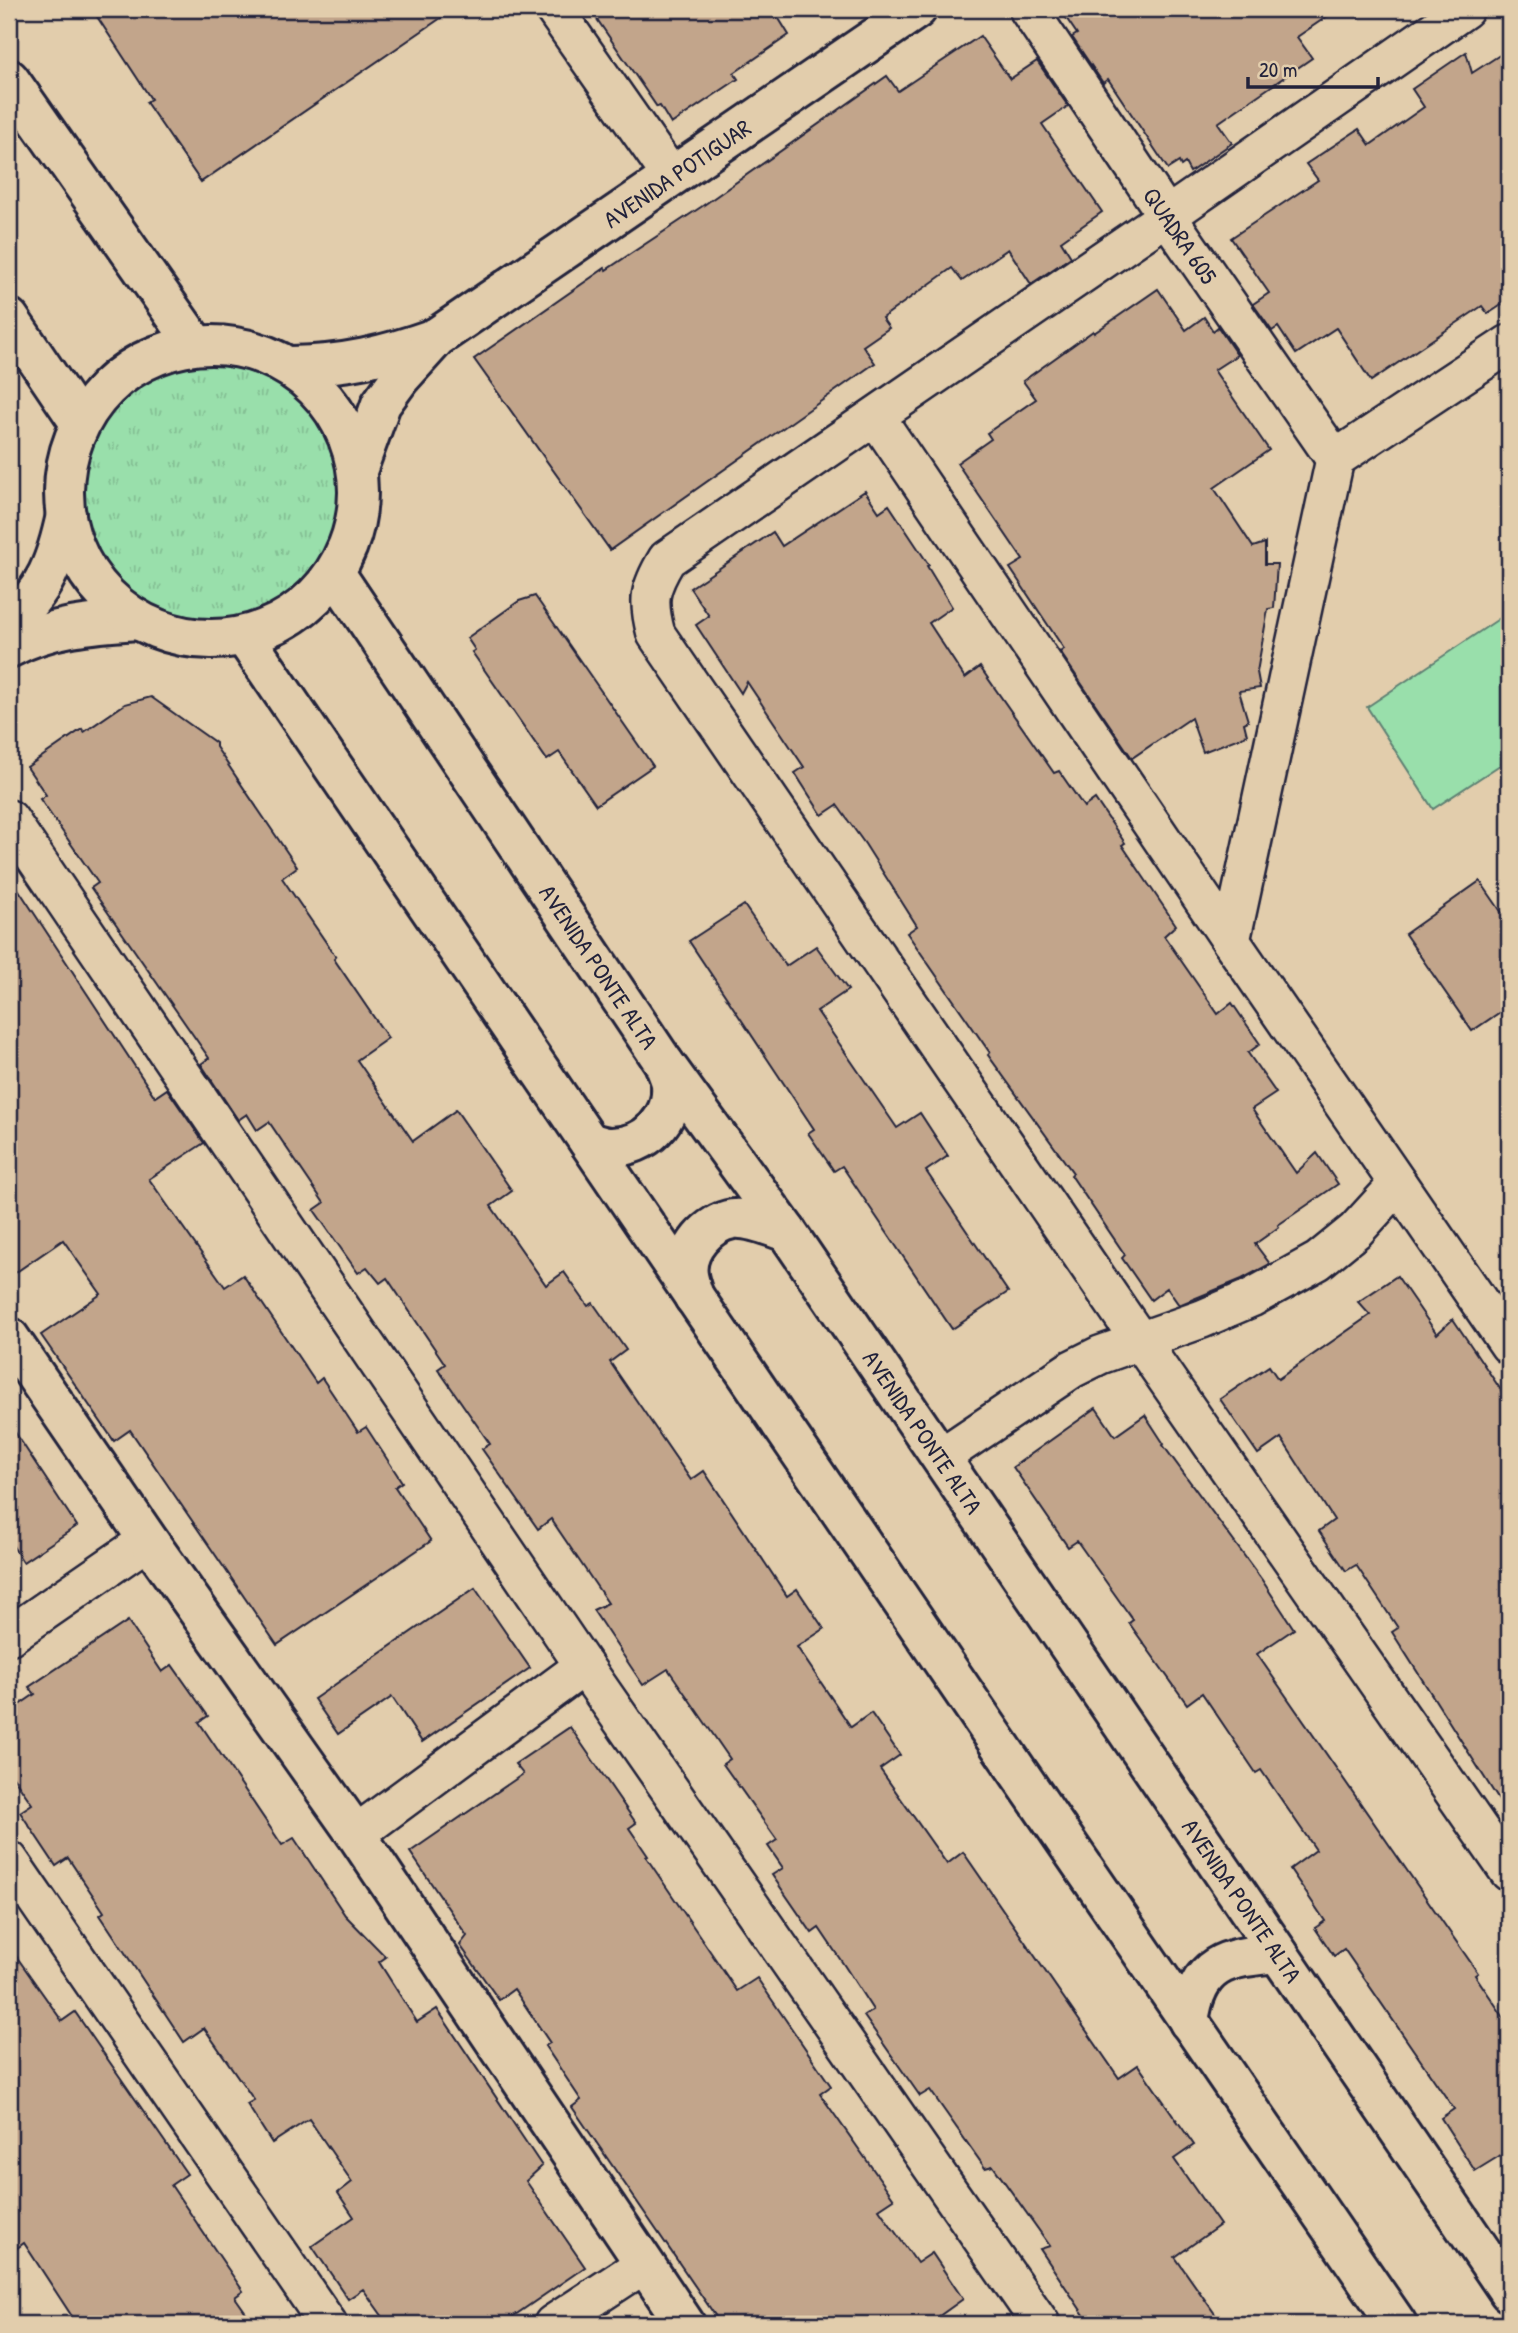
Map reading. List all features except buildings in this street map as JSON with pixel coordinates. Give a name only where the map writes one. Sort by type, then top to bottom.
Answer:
[{"type":"main road","name":"AVENIDA POTIGUAR","points":[[358,468],[381,404],[437,337],[912,10]]},
{"type":"main road","points":[[9,79],[195,344]]},
{"type":"main road","points":[[9,318],[80,423]]},
{"type":"main road","name":"AVENIDA POTIGUAR","points":[[290,366],[354,361],[389,354],[437,337]]},
{"type":"main road","name":"AVENIDA POTIGUAR","points":[[9,620],[38,593],[52,568],[65,515],[64,483],[69,452],[80,423],[109,384],[148,357],[195,344],[245,347],[290,366],[322,393],[345,429],[358,468],[359,504],[351,540],[335,573],[311,602],[280,623],[244,636],[208,640],[172,635],[138,620],[111,600],[90,575],[74,546],[65,515]]},
{"type":"main road","name":"AVENIDA PONTE ALTA","points":[[335,573],[664,1063],[787,1232],[1278,1953],[1505,2277]]},
{"type":"main road","name":"AVENIDA POTIGUAR","points":[[9,648],[26,638],[55,629],[138,620]]},
{"type":"main road","points":[[244,636],[1397,2324]]},
{"type":"main road","points":[[589,1142],[608,1147],[629,1145],[647,1137],[662,1122],[669,1103],[671,1083],[664,1063]]},
{"type":"main road","points":[[694,1297],[687,1273],[693,1247],[710,1228],[733,1219],[759,1222],[787,1232]]},
{"type":"main road","points":[[9,1337],[148,1540],[356,1834],[685,2324]]},
{"type":"main road","points":[[1189,2022],[1192,1999],[1203,1979],[1221,1964],[1244,1956],[1278,1953]]},
{"type":"street","points":[[554,9],[671,176]]},
{"type":"street","name":"QUADRA 605","points":[[1028,9],[1335,459]]},
{"type":"street","points":[[1465,9],[667,559],[654,581],[649,598],[656,634],[1509,1872]]},
{"type":"street","points":[[1231,941],[1335,459],[1509,344]]},
{"type":"street","points":[[876,417],[1509,1345]]},
{"type":"street","points":[[9,819],[584,1666],[1041,2324]]},
{"type":"street","points":[[941,1457],[1072,1369],[1100,1355],[1202,1319],[1251,1298],[1318,1261],[1356,1230],[1398,1184]]},
{"type":"street","points":[[9,1636],[148,1540]]},
{"type":"street","points":[[356,1834],[584,1666]]},
{"type":"street","points":[[9,1860],[328,2324]]},
{"type":"street","points":[[553,2324],[643,2265]]},
{"type":"green space","points":[[198,364],[224,364],[249,369],[273,379],[304,402],[327,433],[337,457],[342,495],[337,533],[327,557],[304,588],[273,611],[249,621],[224,626],[198,626],[173,621],[149,611],[118,588],[95,557],[85,533],[80,508],[80,482],[85,457],[95,433],[118,402],[149,379],[173,369]]},
{"type":"green space","points":[[1509,612],[1509,759],[1433,809],[1367,707]]}]
